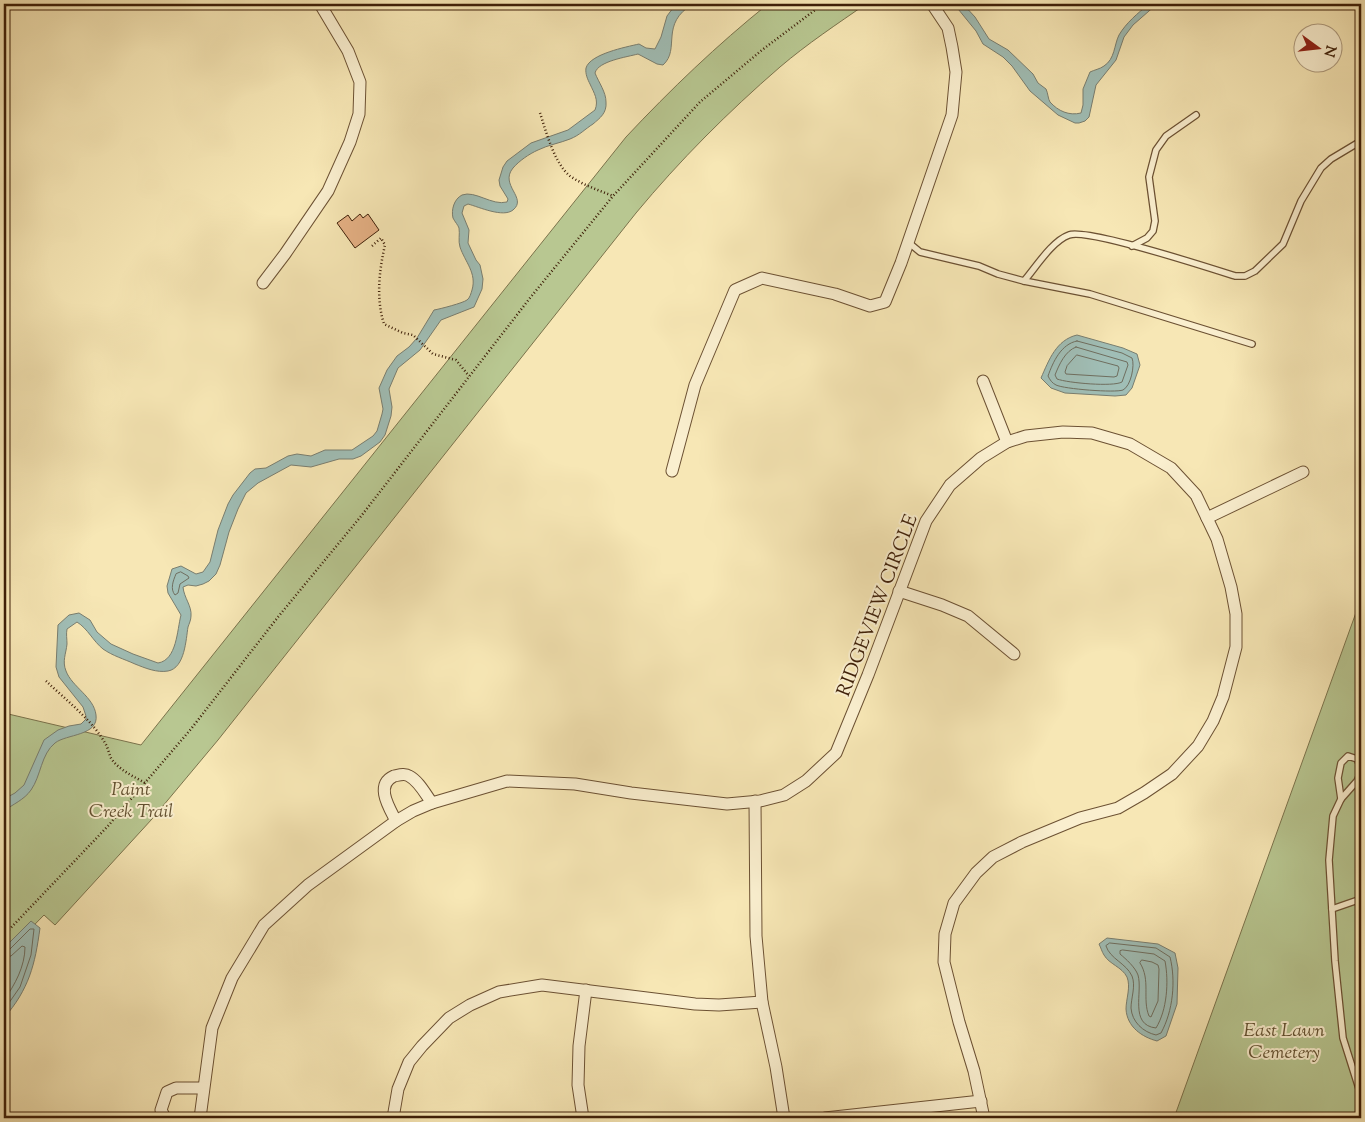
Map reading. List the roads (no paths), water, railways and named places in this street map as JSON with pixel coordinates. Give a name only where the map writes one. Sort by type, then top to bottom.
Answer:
[{"type":"street","points":[[262,283],[285,254],[328,191],[359,114],[360,82],[348,51],[320,4]]},
{"type":"street","points":[[672,471],[696,385],[735,290],[762,278],[835,294],[870,306],[885,302],[901,263],[952,115],[956,72],[948,28],[932,4]]},
{"type":"street","points":[[983,381],[1007,442]]},
{"type":"street","name":"RIDGEVIEW CIRCLE","points":[[200,1118],[212,1028],[232,978],[264,925],[308,885],[396,821],[413,811],[432,803],[508,782],[575,784],[631,793],[727,804],[784,795],[806,781],[836,753],[868,675],[926,520],[950,485],[981,458],[1007,442],[1026,436],[1063,432],[1092,433],[1130,444],[1171,468],[1196,495],[1217,540],[1232,587],[1236,614],[1236,647],[1223,697],[1213,722],[1198,746],[1172,774],[1118,808],[1080,818],[1022,842],[993,858],[976,873],[954,903],[945,934],[944,962],[984,1118]]},
{"type":"street","points":[[1207,518],[1303,472]]},
{"type":"street","points":[[899,591],[968,616],[1014,654]]},
{"type":"street","points":[[396,821],[384,797],[385,786],[390,778],[399,774],[409,775],[432,803]]},
{"type":"street","points":[[755,801],[755,912],[762,1002],[776,1067],[784,1118]]},
{"type":"street","points":[[393,1118],[398,1089],[409,1062],[422,1046],[449,1018],[470,1005],[498,992],[542,985],[695,1004],[719,1005],[762,1002]]},
{"type":"street","points":[[583,1118],[578,1085],[579,1046],[586,990]]},
{"type":"street","points":[[165,1118],[161,1110],[167,1092],[176,1088],[204,1088]]},
{"type":"street","points":[[825,1118],[981,1101]]},
{"type":"lane","points":[[1132,246],[1147,238],[1153,231],[1155,221],[1149,177],[1156,150],[1166,136],[1196,115]]},
{"type":"lane","points":[[1024,282],[1058,241],[1070,234],[1097,237],[1235,276],[1245,276],[1255,271],[1283,244],[1301,201],[1321,168],[1331,159],[1361,141]]},
{"type":"lane","points":[[908,242],[920,252],[979,266],[1024,282],[1090,294],[1252,344]]},
{"type":"lane","points":[[1341,799],[1338,778],[1340,763],[1348,756],[1357,759],[1361,770],[1357,781],[1341,799],[1333,816],[1329,860],[1335,961],[1343,1038],[1361,1095]]},
{"type":"lane","points":[[1332,909],[1361,899]]},
{"type":"water","points":[[676,4],[693,4],[676,20],[668,59],[663,65],[657,64],[638,54],[601,65],[595,73],[606,98],[604,112],[596,122],[577,136],[535,152],[515,165],[509,180],[517,201],[517,205],[513,210],[503,213],[468,204],[464,206],[462,213],[469,230],[468,243],[480,265],[483,279],[482,289],[474,307],[441,320],[420,350],[398,368],[389,389],[392,407],[391,416],[385,435],[380,442],[361,456],[353,459],[339,459],[311,467],[291,465],[258,483],[246,493],[229,532],[216,574],[203,584],[183,587],[191,617],[184,652],[178,665],[168,671],[147,668],[115,656],[103,649],[77,622],[67,629],[64,661],[66,671],[91,703],[96,715],[96,722],[87,731],[55,743],[47,753],[31,790],[22,799],[4,811],[4,799],[24,785],[44,740],[58,730],[81,724],[86,719],[83,707],[59,677],[56,667],[58,625],[69,615],[79,613],[90,620],[97,632],[111,644],[158,663],[164,661],[169,656],[175,644],[181,615],[168,593],[167,586],[172,569],[181,566],[196,574],[203,572],[210,562],[218,530],[228,504],[250,473],[255,469],[266,468],[288,456],[297,454],[311,456],[325,450],[352,450],[373,436],[377,431],[382,414],[383,409],[379,388],[387,370],[397,356],[417,338],[434,310],[461,303],[469,298],[473,284],[472,273],[460,247],[459,228],[452,215],[457,199],[467,194],[495,202],[507,202],[508,199],[500,186],[499,180],[507,161],[531,143],[568,130],[595,110],[596,97],[586,72],[589,63],[601,55],[639,44],[646,48],[655,49],[661,37],[667,16]]},
{"type":"water","points":[[954,4],[963,4],[975,17],[989,39],[1008,50],[1033,74],[1038,83],[1046,89],[1049,101],[1053,105],[1064,112],[1072,114],[1081,113],[1083,89],[1090,72],[1108,63],[1114,52],[1119,35],[1125,26],[1149,4],[1157,4],[1133,25],[1124,37],[1116,60],[1096,85],[1089,117],[1085,121],[1075,123],[1058,115],[1030,91],[1003,57],[983,44],[976,31]]},
{"type":"water","points":[[1077,335],[1137,354],[1140,365],[1132,388],[1126,395],[1065,393],[1051,388],[1041,378],[1058,346]]},
{"type":"water","points":[[31,921],[40,928],[33,965],[25,987],[4,1018],[4,948]]},
{"type":"water","points":[[1107,938],[1158,944],[1175,953],[1178,968],[1177,1004],[1166,1036],[1157,1041],[1141,1034],[1129,1021],[1126,1009],[1127,977],[1103,953],[1099,944]]},
{"type":"park label","name":"Paint Creek Trail","points":[[131,799]]},
{"type":"park label","name":"East Lawn Cemetery","points":[[1284,1040]]}]
